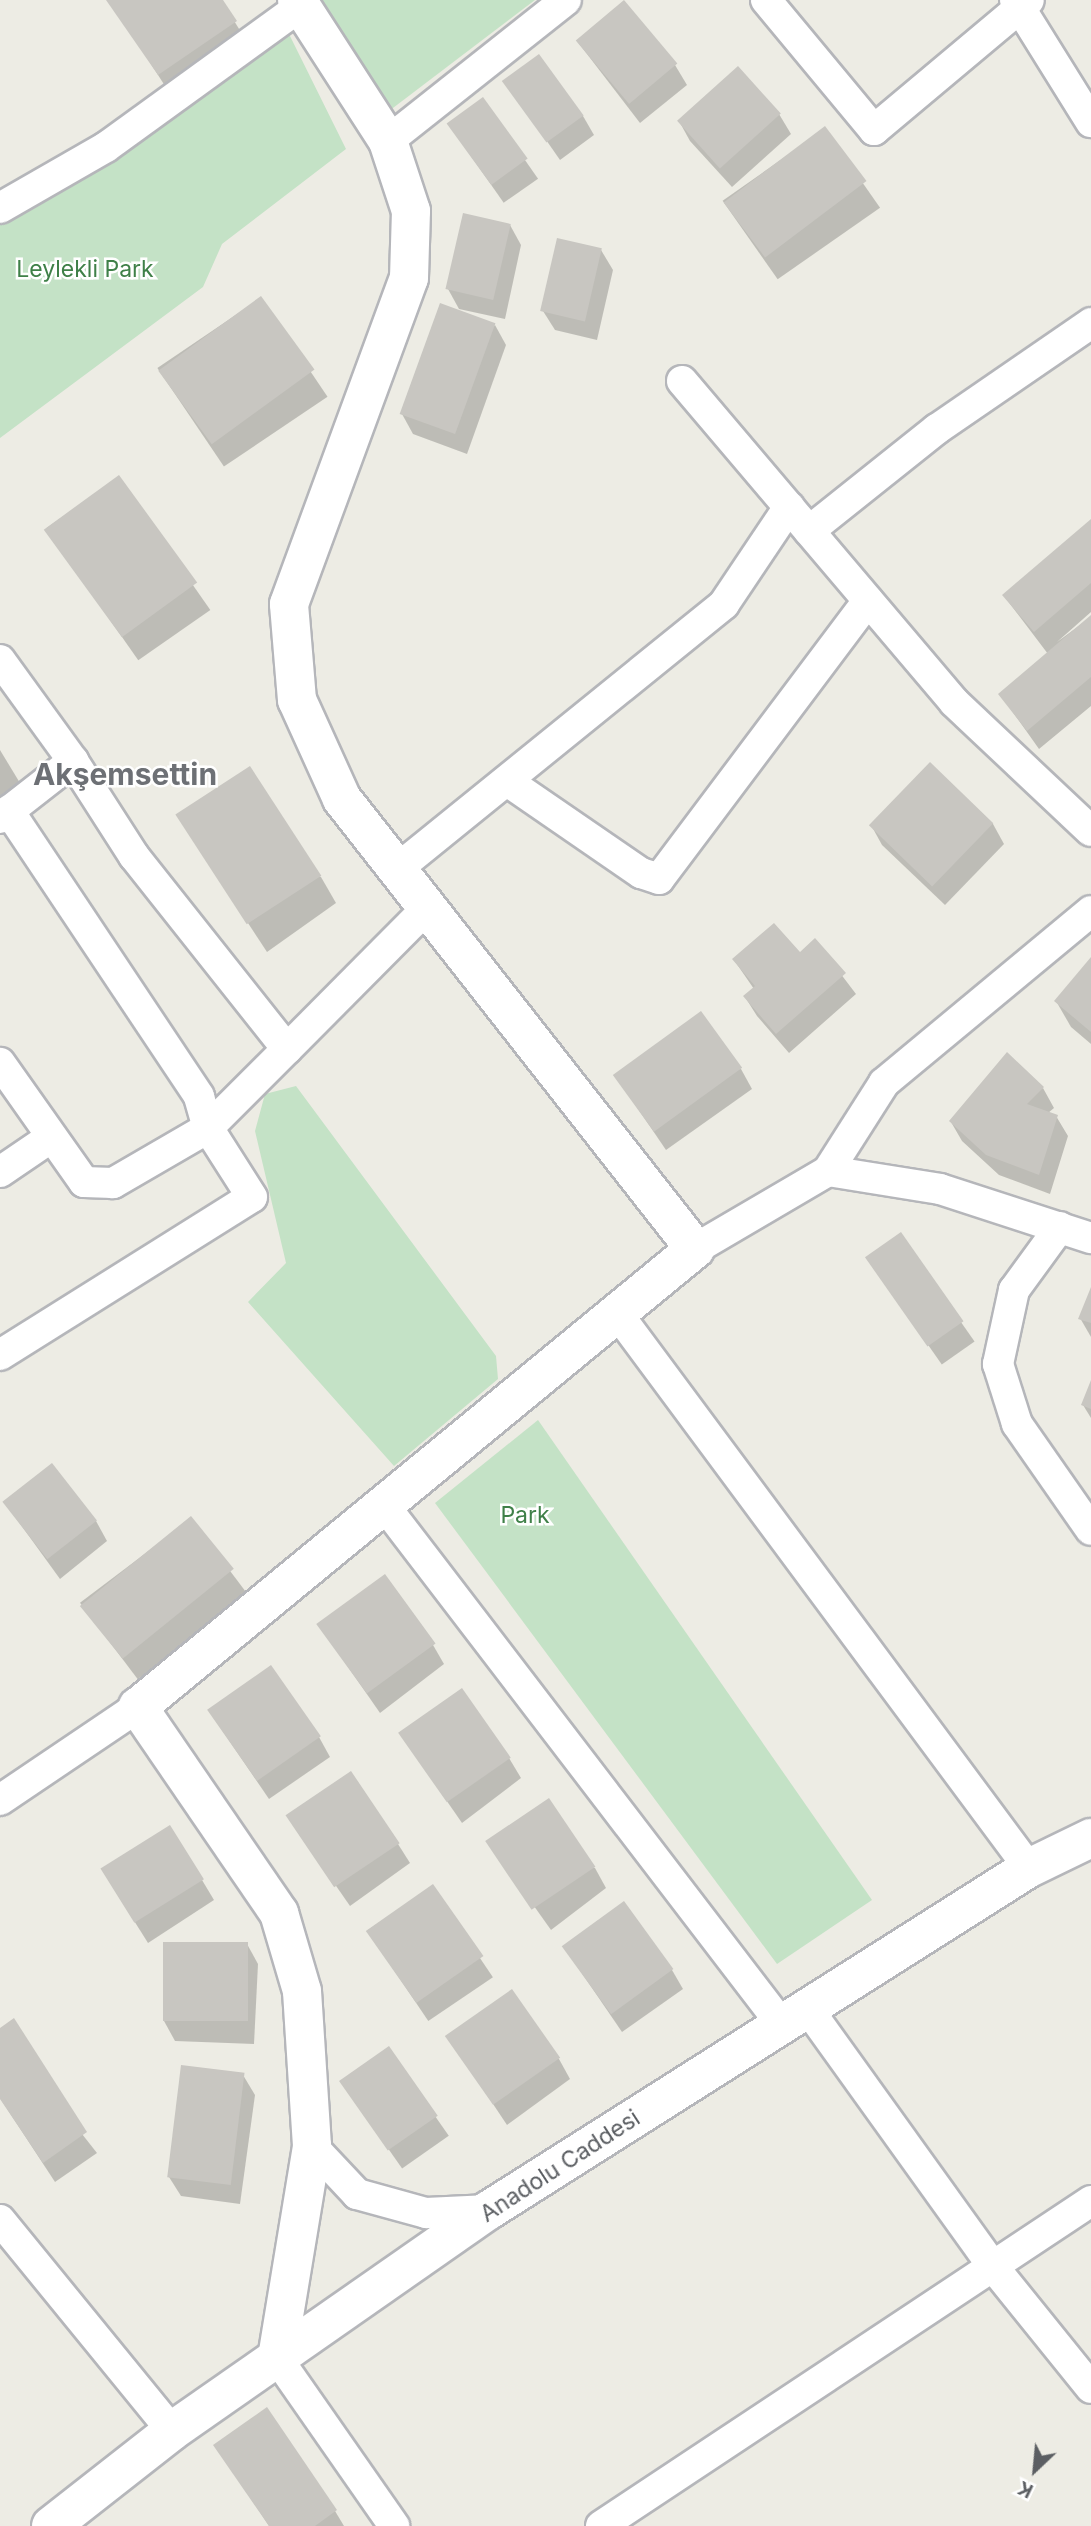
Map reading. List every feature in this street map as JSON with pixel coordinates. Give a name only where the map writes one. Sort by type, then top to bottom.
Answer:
[{"type":"street","points":[[388,141],[566,0]]},
{"type":"street","points":[[766,0],[874,130],[1022,2],[1091,122]]},
{"type":"street","points":[[0,208],[106,147],[299,3],[388,141],[411,211],[409,278],[289,604],[297,700],[342,799],[695,1250]]},
{"type":"street","points":[[809,531],[937,429],[1091,323]]},
{"type":"street","points":[[682,381],[954,702],[1091,831]]},
{"type":"street","points":[[397,869],[724,604],[789,507]]},
{"type":"street","points":[[508,781],[641,873],[659,879],[868,601]]},
{"type":"street","points":[[0,660],[74,761],[134,856],[245,1001],[287,1049]]},
{"type":"street","points":[[0,1355],[252,1197],[208,1128],[199,1096],[5,815],[74,761]]},
{"type":"street","points":[[0,1063],[50,1138],[84,1182],[113,1183],[208,1128],[427,908]]},
{"type":"street","points":[[0,1800],[138,1707],[695,1250],[828,1171],[884,1083],[1091,911]]},
{"type":"street","points":[[0,1172],[50,1138]]},
{"type":"street","points":[[828,1171],[940,1189],[1091,1238]]},
{"type":"street","points":[[1060,1227],[1014,1290],[998,1364],[1017,1424],[1091,1530]]},
{"type":"street","points":[[617,1314],[1029,1868]]},
{"type":"street","points":[[384,1504],[1091,2388]]},
{"type":"street","points":[[138,1707],[279,1913],[302,1991],[312,2146],[277,2358],[394,2526]]},
{"type":"street","name":"Anadolu Caddesi","points":[[51,2526],[172,2431],[489,2210],[1029,1868],[1091,1838]]},
{"type":"street","points":[[312,2146],[357,2193],[426,2213],[489,2210]]},
{"type":"street","points":[[601,2526],[992,2264],[1091,2201]]},
{"type":"street","points":[[0,2220],[172,2431]]},
{"type":"green space","points":[[322,0],[535,0],[389,111],[318,3]]},
{"type":"green space","name":"Leylekli Park","points":[[288,32],[346,149],[222,244],[203,287],[0,438],[0,225]]},
{"type":"green space","points":[[296,1086],[496,1356],[498,1379],[394,1466],[248,1302],[286,1263],[255,1131],[265,1094]]},
{"type":"green space","name":"Park","points":[[538,1420],[872,1900],[777,1964],[435,1503]]},
{"type":"building","points":[[106,0],[223,0],[237,21],[158,75]]},
{"type":"building","points":[[624,0],[677,64],[629,104],[576,40]]},
{"type":"building","points":[[539,54],[584,115],[546,143],[502,81]]},
{"type":"building","points":[[738,66],[781,114],[720,168],[677,121]]},
{"type":"building","points":[[483,97],[528,158],[491,185],[447,123]]},
{"type":"building","points":[[825,126],[867,181],[765,258],[724,202]]},
{"type":"building","points":[[463,213],[511,224],[493,300],[445,289]]},
{"type":"building","points":[[557,238],[602,248],[585,321],[540,311]]},
{"type":"building","points":[[261,296],[314,370],[212,444],[158,371]]},
{"type":"building","points":[[440,303],[495,323],[455,434],[400,414]]},
{"type":"building","points":[[119,475],[197,583],[122,637],[44,530]]},
{"type":"building","points":[[1091,519],[1091,583],[1034,632],[1002,595]]},
{"type":"building","points":[[1091,615],[1091,677],[1027,731],[998,694]]},
{"type":"building","points":[[930,762],[993,823],[932,886],[869,825]]},
{"type":"building","points":[[250,766],[321,876],[247,924],[175,814]]},
{"type":"building","points":[[774,923],[800,952],[815,938],[846,973],[776,1034],[743,996],[755,986],[732,959]]},
{"type":"building","points":[[1091,957],[1091,1032],[1054,1001]]},
{"type":"building","points":[[701,1011],[742,1068],[654,1132],[613,1075]]},
{"type":"building","points":[[1007,1052],[1044,1087],[1027,1104],[1058,1115],[1039,1175],[986,1155],[949,1121]]},
{"type":"building","points":[[901,1232],[964,1321],[927,1347],[865,1257]]},
{"type":"building","points":[[1091,1287],[1091,1323],[1078,1319]]},
{"type":"building","points":[[1091,1380],[1091,1409],[1081,1405]]},
{"type":"building","points":[[52,1463],[97,1521],[47,1559],[2,1502]]},
{"type":"building","points":[[191,1516],[234,1569],[123,1659],[80,1606]]},
{"type":"building","points":[[385,1574],[436,1644],[367,1694],[316,1624]]},
{"type":"building","points":[[271,1665],[321,1736],[257,1781],[207,1710]]},
{"type":"building","points":[[462,1688],[511,1758],[447,1802],[398,1733]]},
{"type":"building","points":[[351,1771],[400,1843],[334,1887],[286,1815]]},
{"type":"building","points":[[549,1798],[595,1867],[532,1910],[485,1841]]},
{"type":"building","points":[[170,1825],[204,1879],[134,1923],[100,1868]]},
{"type":"building","points":[[433,1884],[483,1956],[416,2003],[366,1931]]},
{"type":"building","points":[[624,1901],[673,1969],[611,2014],[562,1946]]},
{"type":"building","points":[[163,1942],[248,1942],[248,2021],[163,2021]]},
{"type":"building","points":[[512,1989],[560,2058],[493,2105],[445,2036]]},
{"type":"building","points":[[14,2018],[87,2132],[43,2163],[0,2099],[0,2028]]},
{"type":"building","points":[[389,2046],[438,2116],[388,2151],[339,2081]]},
{"type":"building","points":[[181,2065],[245,2073],[231,2185],[167,2177]]},
{"type":"building","points":[[267,2407],[337,2510],[315,2526],[269,2526],[213,2445]]},
{"type":"district","name":"Akşemsettin","points":[[125,774]]}]
